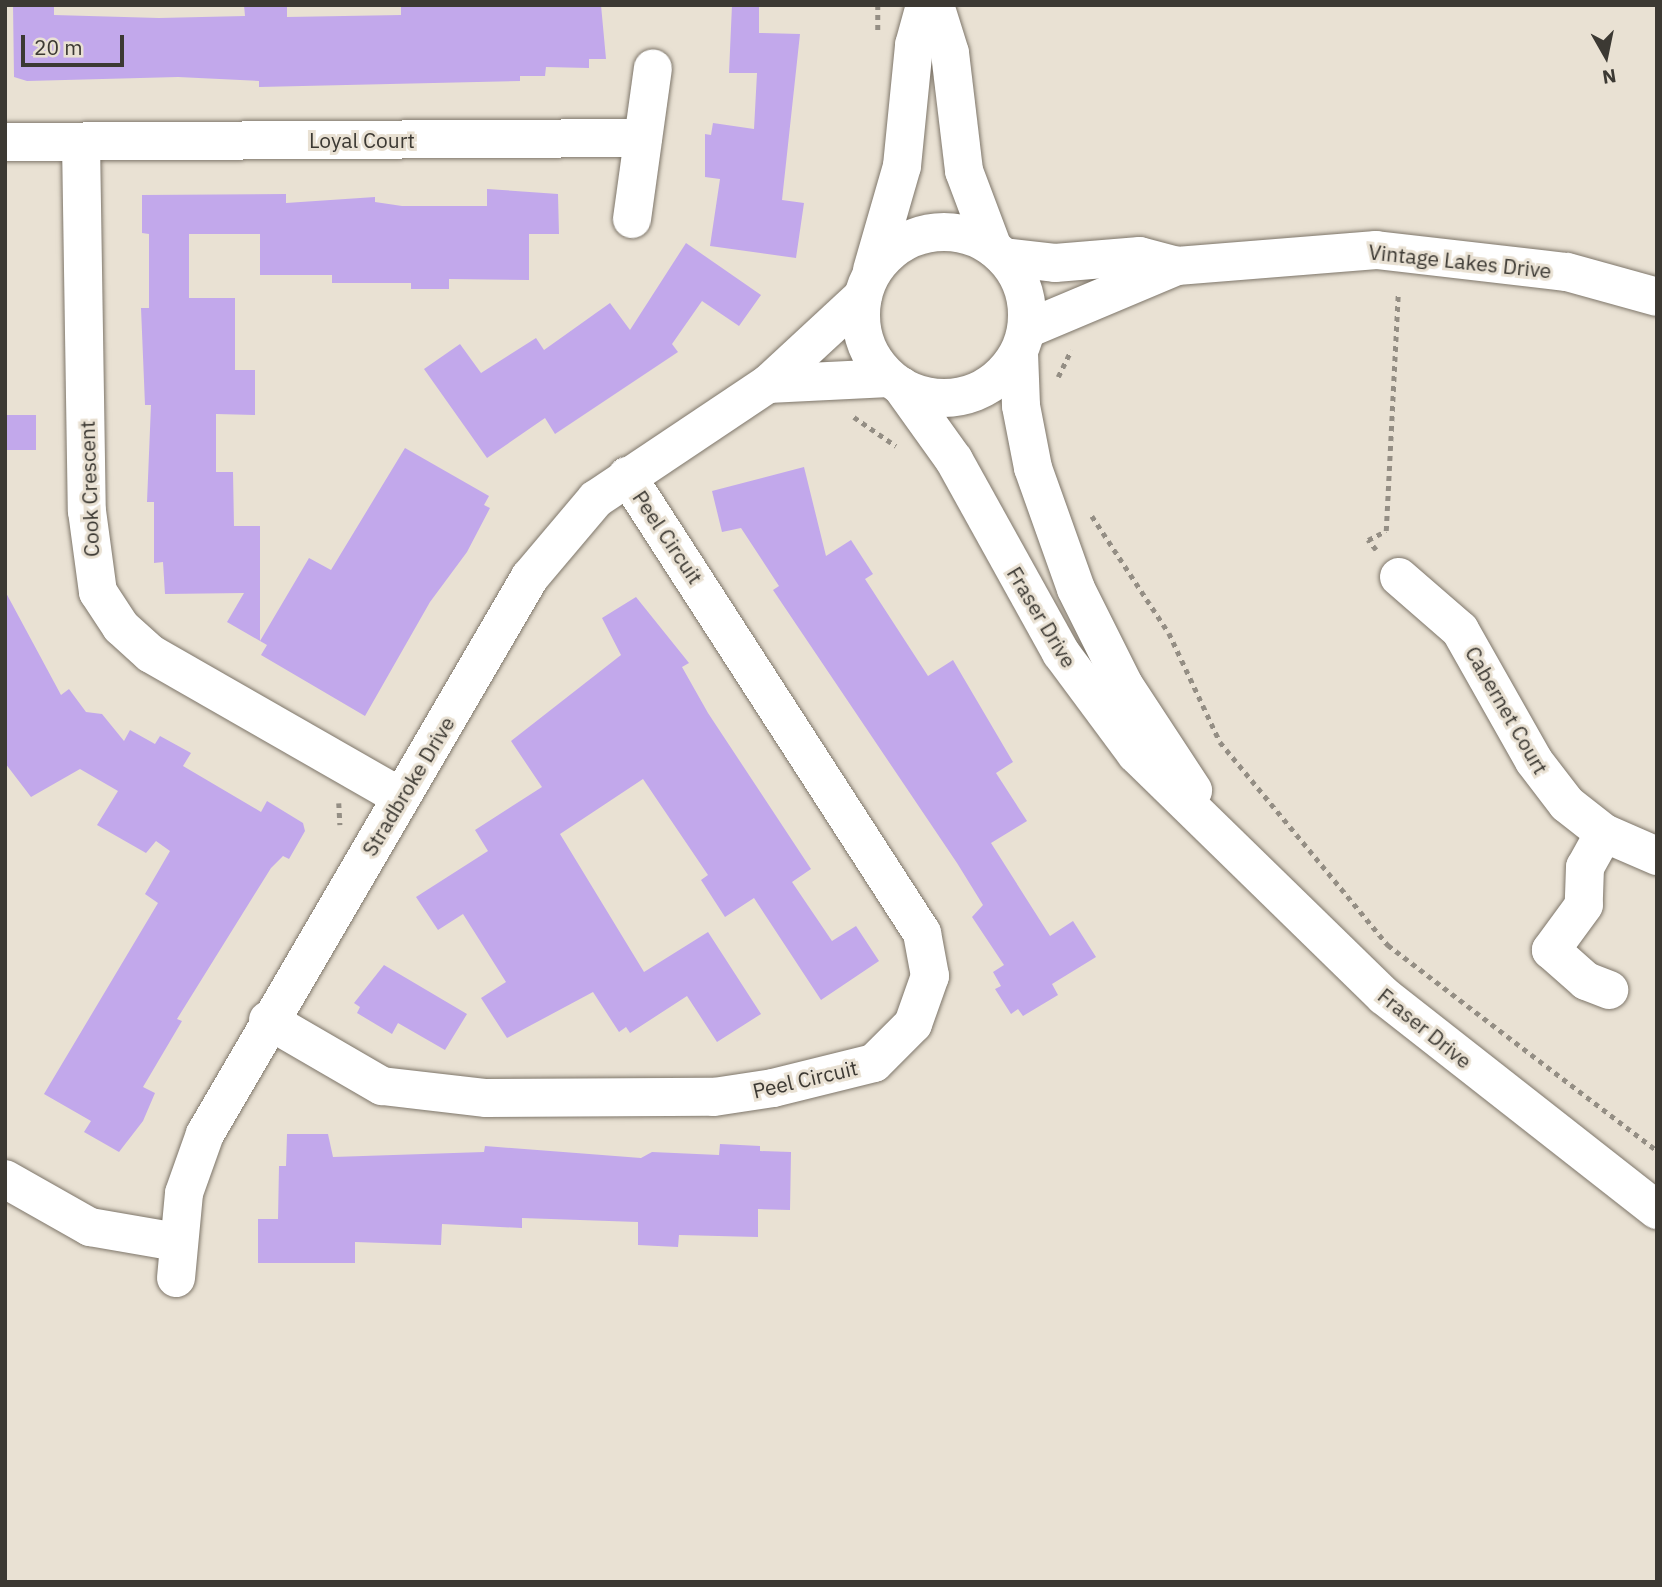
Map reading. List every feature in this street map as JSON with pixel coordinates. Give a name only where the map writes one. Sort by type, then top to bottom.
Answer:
[{"type":"street","points":[[895,382],[865,342],[866,287],[902,166],[914,44],[925,5]]},
{"type":"street","points":[[768,384],[895,382],[928,397],[971,394],[995,381],[1023,341],[1025,292],[999,253],[964,171],[950,53],[934,5]]},
{"type":"street","points":[[632,219],[653,68]]},
{"type":"street","name":"Loyal Court","points":[[5,142],[643,138]]},
{"type":"street","name":"Cook Crescent","points":[[82,142],[86,511],[98,592],[121,627],[151,654],[401,797]]},
{"type":"street","points":[[866,287],[892,250],[924,234],[956,233],[999,253]]},
{"type":"street","name":"Vintage Lakes Drive","points":[[999,253],[1055,264],[1140,256],[1177,266],[1376,250],[1567,272],[1657,297]]},
{"type":"street","name":"Vintage Lakes Drive","points":[[1023,341],[1177,266]]},
{"type":"street","name":"Stradbroke Drive","points":[[5,1179],[83,1225],[130,1239],[176,1260],[184,1193],[205,1134],[268,1020],[530,577],[583,510],[627,476],[768,384],[866,287]]},
{"type":"street","name":"Fraser Drive","points":[[1023,341],[1032,460],[1076,589],[1124,685],[1188,778],[1210,827]]},
{"type":"street","name":"Fraser Drive","points":[[895,382],[954,460],[1061,653],[1136,754],[1384,996],[1657,1210]]},
{"type":"street","name":"Peel Circuit","points":[[268,1020],[382,1086],[486,1098],[714,1097],[773,1088],[874,1063],[914,1024],[930,976],[914,918],[627,476]]},
{"type":"street","name":"Cabernet Court","points":[[1399,577],[1460,630],[1543,776],[1604,833],[1657,856]]},
{"type":"street","points":[[1604,833],[1585,867],[1584,905],[1551,950],[1586,981],[1609,990]]},
{"type":"path","points":[[1398,295],[1386,531],[1367,540],[1399,577]]},
{"type":"path","points":[[1057,387],[1078,343]]},
{"type":"path","points":[[850,414],[901,449]]},
{"type":"path","points":[[1088,511],[1174,642],[1220,742],[1388,944],[1657,1151]]},
{"type":"building","points":[[13,5],[54,5],[54,15],[159,18],[245,16],[244,5],[287,5],[287,17],[401,15],[401,5],[601,5],[606,59],[589,59],[589,68],[546,67],[545,76],[520,76],[520,81],[259,87],[259,81],[178,77],[27,81],[14,77]]},
{"type":"building","points":[[732,5],[759,5],[759,33],[800,34],[782,200],[804,203],[796,258],[710,246],[720,179],[705,177],[705,134],[711,135],[713,123],[754,129],[757,73],[729,73]]},
{"type":"building","points":[[487,189],[558,194],[559,234],[529,234],[529,280],[449,279],[449,289],[411,289],[411,283],[332,283],[332,275],[260,275],[260,234],[189,234],[189,298],[235,298],[235,370],[255,370],[255,415],[216,414],[216,472],[233,472],[234,526],[260,526],[260,641],[227,622],[244,593],[165,594],[163,562],[154,563],[154,502],[147,502],[151,405],[145,405],[141,308],[149,308],[149,234],[142,233],[142,195],[286,194],[286,203],[375,197],[375,202],[402,206],[487,206]]},
{"type":"building","points":[[686,243],[761,295],[739,326],[702,301],[672,344],[678,352],[555,434],[545,418],[487,458],[424,369],[460,344],[481,373],[536,338],[544,350],[610,303],[630,330]]},
{"type":"building","points":[[5,415],[36,415],[36,450],[5,450]]},
{"type":"building","points":[[405,448],[489,496],[484,505],[490,508],[467,552],[430,602],[365,716],[261,655],[267,645],[260,641],[309,558],[331,570]]},
{"type":"building","points":[[804,467],[826,556],[851,540],[873,574],[865,579],[928,676],[953,660],[1013,762],[996,773],[1027,821],[991,843],[1050,936],[1073,921],[1096,957],[1052,984],[1058,995],[1023,1016],[1018,1009],[1011,1014],[995,989],[1001,986],[993,972],[1004,965],[972,917],[983,905],[957,863],[773,590],[779,586],[741,528],[722,532],[712,491]]},
{"type":"building","points":[[5,591],[61,695],[69,689],[86,712],[102,714],[124,741],[130,730],[155,744],[160,736],[191,753],[183,766],[261,812],[267,801],[303,823],[305,831],[289,859],[283,856],[271,868],[177,1019],[182,1021],[143,1087],[155,1093],[143,1121],[119,1152],[84,1132],[91,1121],[44,1094],[158,903],[145,894],[170,851],[156,841],[146,853],[97,825],[118,791],[80,769],[31,797],[5,763]]},
{"type":"building","points":[[636,597],[689,663],[682,667],[708,713],[811,869],[792,882],[832,941],[856,926],[879,961],[821,1000],[754,898],[725,917],[701,880],[708,875],[643,779],[560,834],[644,972],[708,932],[761,1014],[717,1042],[687,996],[630,1033],[626,1027],[619,1032],[593,992],[507,1038],[481,998],[506,982],[463,914],[438,930],[416,897],[488,851],[475,830],[542,787],[511,741],[621,655],[602,618]]},
{"type":"building","points":[[384,965],[467,1014],[445,1050],[398,1023],[392,1034],[357,1013],[360,1007],[354,1003]]},
{"type":"building","points":[[287,1134],[328,1134],[333,1157],[484,1152],[485,1146],[641,1158],[652,1152],[719,1155],[720,1144],[760,1146],[760,1151],[791,1152],[790,1210],[758,1209],[758,1237],[679,1235],[678,1247],[638,1245],[638,1222],[522,1218],[522,1228],[442,1224],[441,1245],[355,1242],[355,1263],[258,1263],[258,1219],[278,1219],[279,1166],[286,1166]]}]
